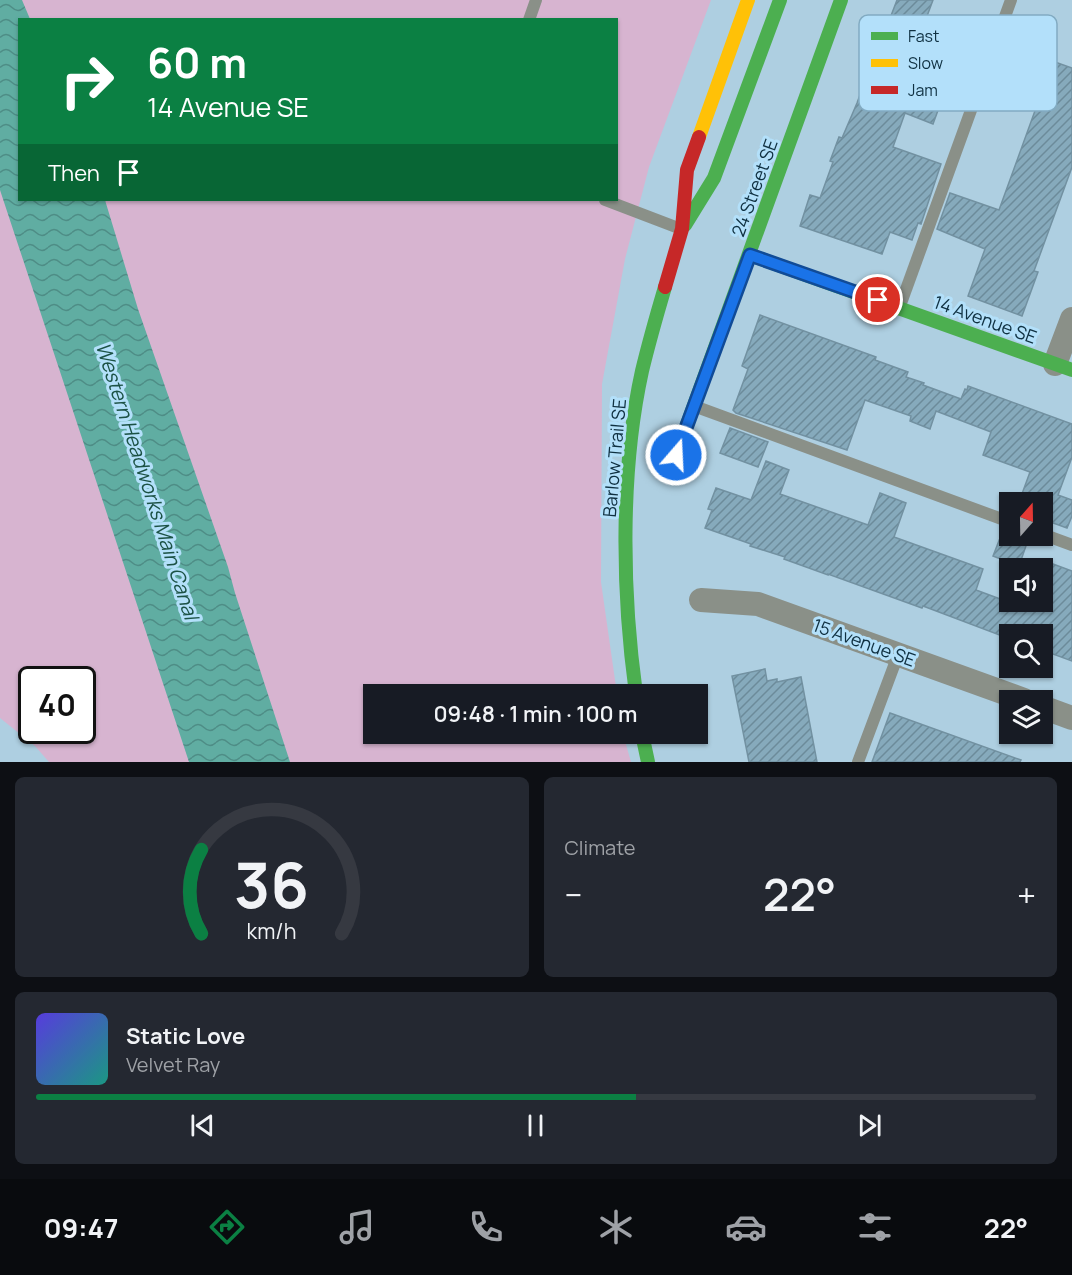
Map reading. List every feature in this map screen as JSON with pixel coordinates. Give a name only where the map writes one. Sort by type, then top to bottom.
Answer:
[{"type":"street","name":"Barlow Trail SE","points":[[635,684],[629,644],[627,580],[629,460],[642,372],[682,229],[687,170],[748,0]]},
{"type":"street","name":"Barlow Trail SE","points":[[682,229],[714,178],[780,0]]},
{"type":"street","name":"24 Street SE","points":[[676,455],[841,0]]},
{"type":"street","name":"14 Avenue SE","points":[[750,255],[1064,367]]},
{"type":"street","points":[[1064,367],[1072,319]]},
{"type":"street","name":"15 Avenue SE","points":[[701,600],[758,604],[999,691]]},
{"type":"street","points":[[1053,711],[1072,718]]},
{"type":"street","points":[[644,744],[648,762]]},
{"type":"lane","points":[[530,18],[536,0]]},
{"type":"lane","points":[[1006,15],[1011,0]]},
{"type":"lane","points":[[899,308],[971,111]]},
{"type":"lane","points":[[608,201],[682,229]]},
{"type":"lane","points":[[693,406],[999,518]]},
{"type":"lane","points":[[1053,538],[1072,545]]},
{"type":"lane","points":[[858,762],[898,655]]},
{"type":"shaded area","points":[[0,0],[711,0],[649,167],[625,259],[602,384],[601,582],[616,684],[363,684],[363,744],[626,744],[631,762],[49,762],[32,744],[96,744],[96,666],[18,666],[18,732],[0,718]]},
{"type":"water","name":"Western Headworks Main Canal","points":[[0,0],[22,0],[30,18],[18,18],[18,201],[105,201],[138,309],[228,567],[290,762],[189,762],[0,190]]},
{"type":"building","points":[[897,0],[933,0],[927,15],[891,15]]},
{"type":"building","points":[[1057,63],[1072,68],[1072,167],[1034,271],[1038,272],[1022,316],[968,296],[985,249],[937,229],[950,193],[999,210],[1035,111],[1057,111]]},
{"type":"building","points":[[859,98],[859,111],[938,111],[933,124],[905,113],[893,147],[941,164],[921,224],[918,223],[912,240],[890,232],[882,254],[800,226],[810,195],[820,198],[839,137],[842,138]]},
{"type":"building","points":[[760,315],[876,357],[875,360],[908,372],[906,377],[961,399],[968,386],[1072,424],[1072,457],[1058,495],[1072,500],[1072,516],[1067,528],[1053,523],[1053,492],[1023,492],[1030,472],[983,455],[991,432],[936,411],[930,429],[910,421],[911,416],[865,400],[847,450],[736,413],[733,410],[748,369],[742,366]]},
{"type":"building","points":[[730,428],[768,442],[758,467],[720,453]]},
{"type":"building","points":[[766,461],[789,470],[780,494],[868,525],[880,493],[906,503],[894,537],[983,569],[976,590],[999,599],[999,612],[1053,612],[1053,564],[1072,571],[1072,661],[1053,654],[1053,624],[999,624],[999,635],[923,606],[922,608],[828,575],[705,528],[712,510],[708,509],[716,488],[751,500]]},
{"type":"building","points":[[999,541],[999,546],[1026,546],[1022,558],[999,558],[993,556]]},
{"type":"building","points":[[765,669],[767,681],[777,679],[777,682],[801,677],[817,762],[749,762],[732,676]]},
{"type":"building","points":[[890,713],[1021,760],[1020,762],[872,762]]},
{"type":"traffic: fast","points":[[685,225],[714,178],[780,0]]},
{"type":"traffic: fast","points":[[676,455],[841,0]]},
{"type":"traffic: fast","points":[[750,255],[1072,370]]},
{"type":"traffic: fast","points":[[635,684],[626,573],[630,449],[642,371],[665,287]]},
{"type":"traffic: fast","points":[[644,744],[648,762]]},
{"type":"traffic: slow","points":[[699,137],[748,0]]},
{"type":"traffic: jam","points":[[665,287],[682,229],[687,170],[699,137]]},
{"type":"route","points":[[676,455],[750,255],[878,300]]}]
